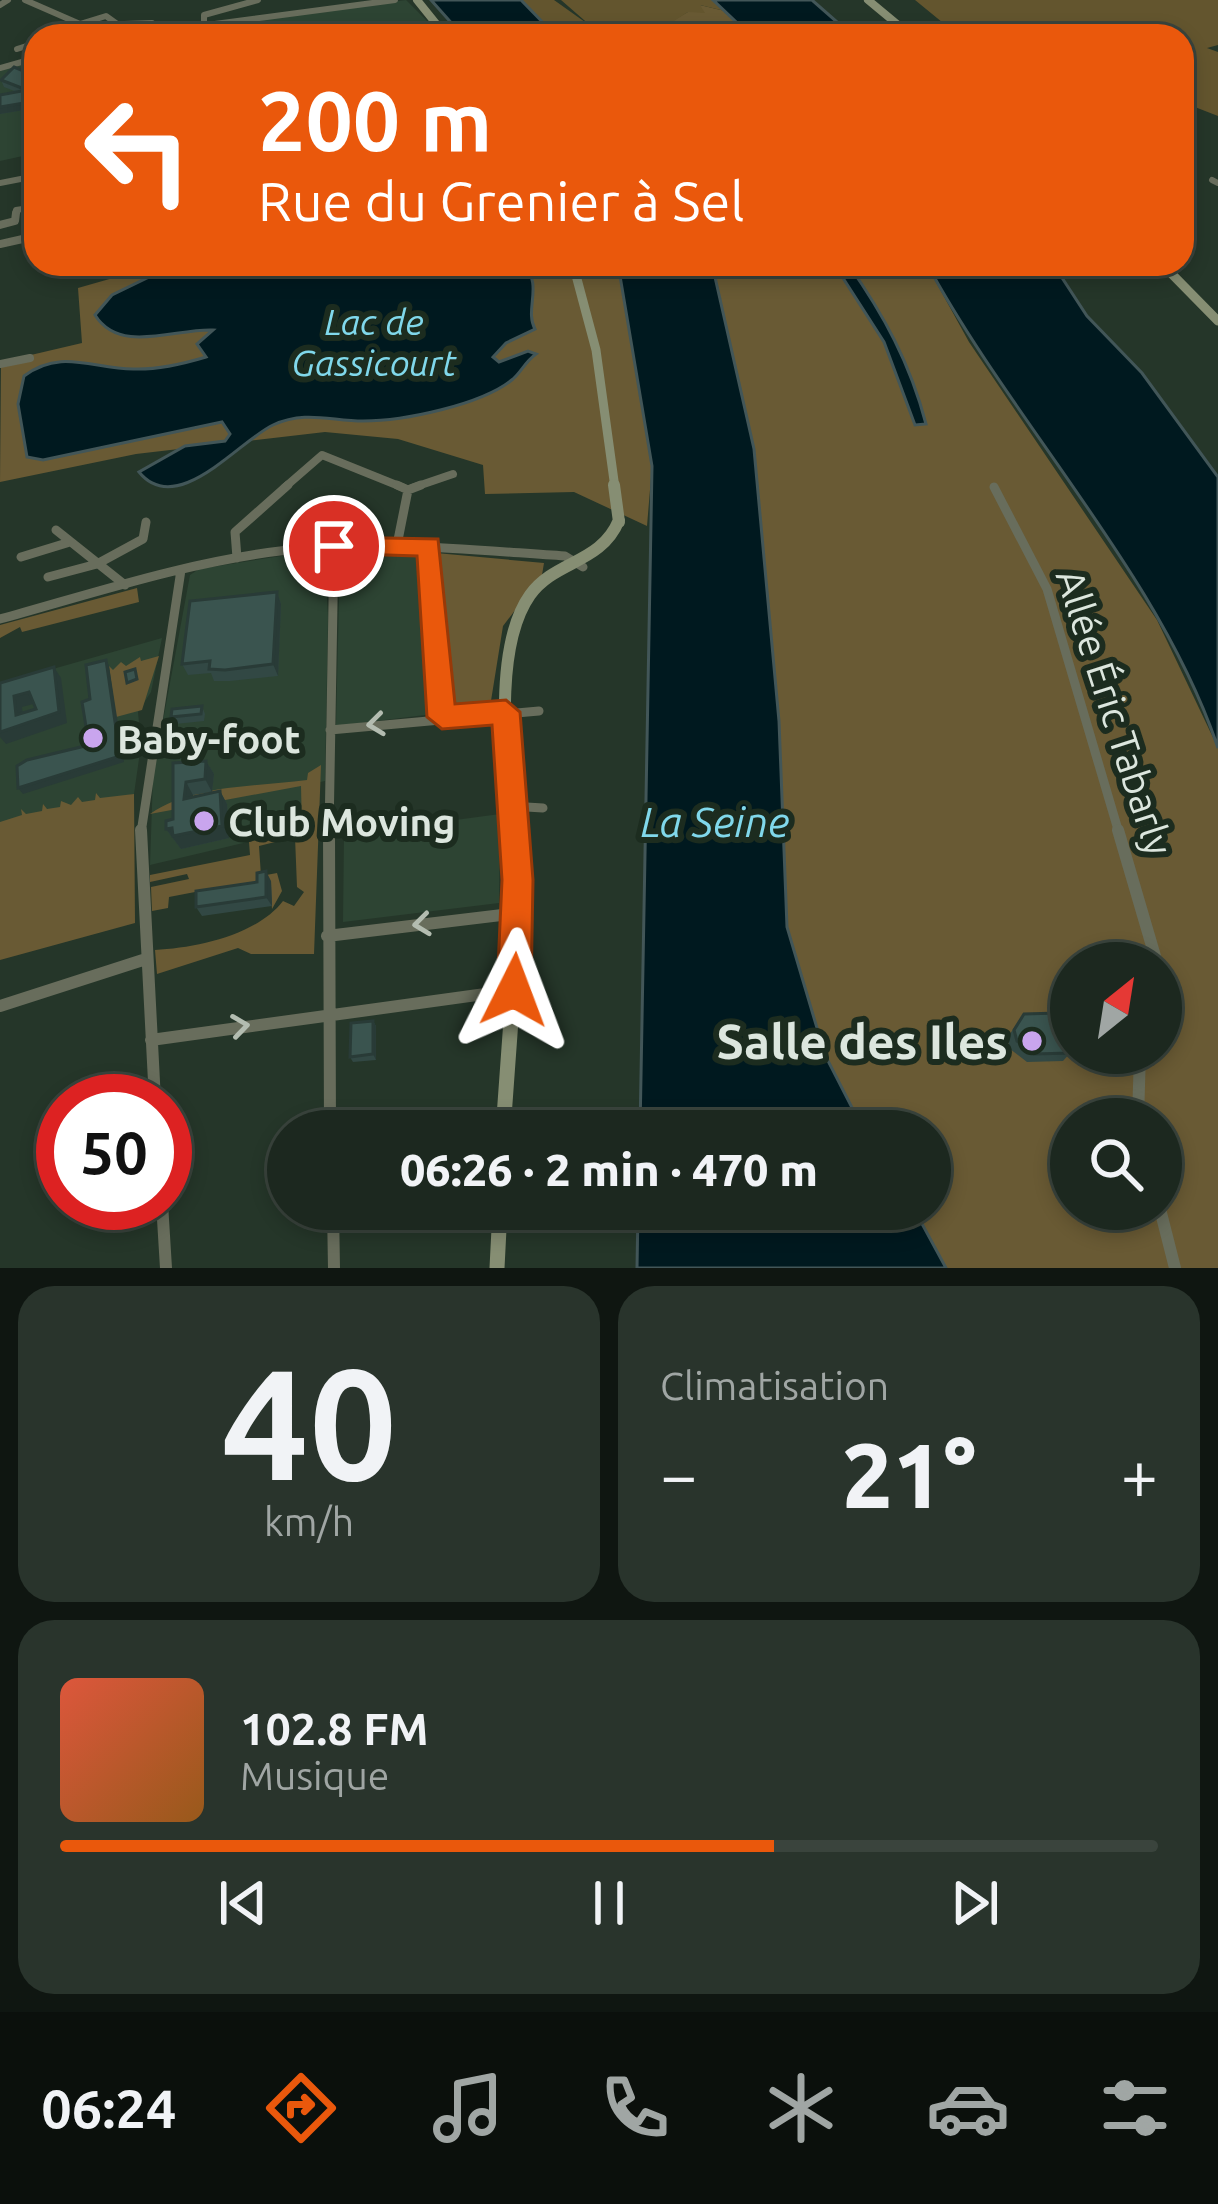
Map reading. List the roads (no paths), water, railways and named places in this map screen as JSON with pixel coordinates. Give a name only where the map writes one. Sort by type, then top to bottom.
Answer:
[{"type":"main road","points":[[417,0],[436,24]]},
{"type":"main road","points":[[868,0],[898,24]]},
{"type":"main road","points":[[505,1110],[518,913],[506,712],[509,654],[526,601],[568,564],[609,544],[619,520],[596,350],[576,276]]},
{"type":"main road","points":[[1174,276],[1218,321]]},
{"type":"main road","points":[[497,1268],[499,1230]]},
{"type":"street","points":[[0,4],[8,0]]},
{"type":"street","points":[[25,0],[80,24],[106,16],[124,24],[147,19],[152,23]]},
{"type":"street","points":[[37,4],[48,0]]},
{"type":"street","points":[[204,24],[204,15],[258,0]]},
{"type":"street","points":[[212,24],[395,0]]},
{"type":"street","points":[[17,49],[24,47]]},
{"type":"street","points":[[0,244],[0,227],[15,221],[16,210],[24,209]]},
{"type":"street","points":[[0,364],[30,358]]},
{"type":"street","points":[[237,558],[235,532],[322,455],[408,490],[453,474]]},
{"type":"street","name":"Allée Éric Tabarly","points":[[994,487],[1047,589],[1151,942]]},
{"type":"street","points":[[398,545],[408,490]]},
{"type":"street","points":[[48,577],[97,564],[143,539],[146,522]]},
{"type":"street","points":[[56,530],[125,585]]},
{"type":"street","points":[[21,556],[70,542]]},
{"type":"street","points":[[330,1110],[327,936],[334,546]]},
{"type":"street","points":[[0,619],[181,570],[334,546],[429,546],[568,564]]},
{"type":"street","points":[[429,546],[442,717]]},
{"type":"street","points":[[154,1074],[140,817],[181,570]]},
{"type":"street","points":[[330,730],[539,711]]},
{"type":"street","points":[[511,806],[543,808]]},
{"type":"street","points":[[327,936],[518,913]]},
{"type":"street","points":[[0,1006],[146,959]]},
{"type":"street","points":[[152,1040],[514,990]]},
{"type":"street","points":[[164,1230],[166,1268]]},
{"type":"street","points":[[333,1230],[334,1268]]},
{"type":"street","points":[[1165,1230],[1175,1268]]},
{"type":"water","points":[[431,0],[521,0],[544,24],[452,24]]},
{"type":"water","points":[[713,0],[812,0],[839,24],[738,24]]},
{"type":"water","name":"Lac de Gassicourt","points":[[151,276],[530,276],[535,329],[506,343],[493,357],[499,362],[528,351],[536,354],[499,388],[441,410],[380,420],[307,417],[273,425],[208,472],[171,487],[154,484],[139,472],[185,446],[225,441],[230,434],[222,422],[43,460],[27,457],[18,404],[24,376],[38,368],[64,361],[142,369],[206,357],[197,344],[213,330],[134,337],[106,327],[95,315],[112,295]]},
{"type":"water","name":"La Seine","points":[[620,276],[715,276],[754,449],[779,721],[787,927],[825,1055],[853,1110],[640,1110],[652,466]]},
{"type":"water","points":[[842,276],[856,276],[884,321],[904,360],[926,424],[915,425],[884,342]]},
{"type":"water","points":[[934,276],[1061,276],[1087,316],[1142,373],[1218,477],[1218,748],[1161,623]]},
{"type":"water","points":[[638,1230],[925,1230],[946,1268],[637,1268]]},
{"type":"place","name":"Baby-foot","points":[[93,738]]},
{"type":"place","name":"Club Moving","points":[[204,821]]},
{"type":"place","name":"Salle des Iles","points":[[1032,1041]]}]
